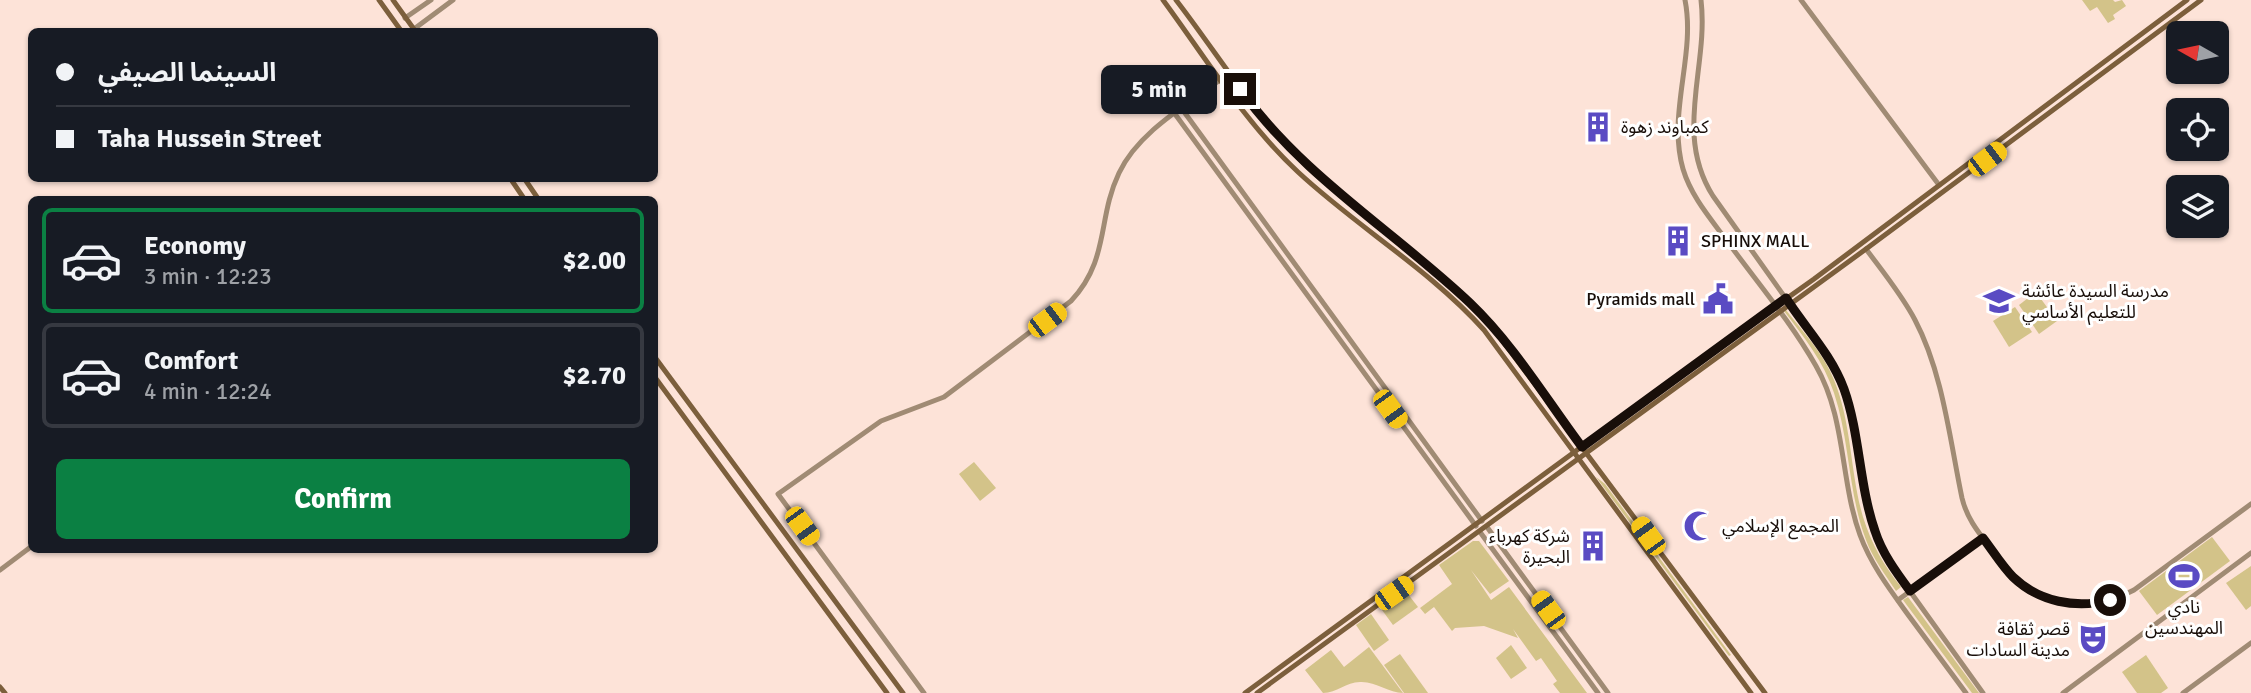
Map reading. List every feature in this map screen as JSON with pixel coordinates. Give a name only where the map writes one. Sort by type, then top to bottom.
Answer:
[{"type":"main road","points":[[379,0],[399,28]]},
{"type":"main road","points":[[393,0],[412,28]]},
{"type":"main road","points":[[1163,0],[1264,136],[1295,169],[1448,294],[1477,322],[1751,693]]},
{"type":"main road","points":[[1176,0],[1261,117],[1307,167],[1388,232],[1483,316],[1765,693]]},
{"type":"main road","points":[[1245,693],[1574,453],[1584,450],[2187,0]]},
{"type":"main road","points":[[1600,438],[1866,249],[2200,0]]},
{"type":"main road","points":[[2129,43],[2133,50]]},
{"type":"main road","points":[[658,361],[903,693]]},
{"type":"main road","points":[[658,381],[887,693]]},
{"type":"main road","points":[[1257,693],[1579,459],[1584,450]]},
{"type":"main road","points":[[1541,478],[1545,484]]},
{"type":"main road","points":[[1420,565],[1425,572]]},
{"type":"main road","points":[[1411,572],[1415,578]]},
{"type":"main road","points":[[1730,664],[1738,657]]},
{"type":"main road","points":[[0,687],[5,693]]},
{"type":"street","points":[[405,18],[431,0]]},
{"type":"street","points":[[417,28],[453,0]]},
{"type":"street","points":[[1685,0],[1688,22],[1678,130],[1679,150],[1690,187],[1811,357],[1828,390],[1835,414],[1860,535],[1875,567],[1966,693]]},
{"type":"street","points":[[1701,0],[1702,23],[1693,131],[1698,165],[1713,196],[1826,352],[1841,382],[1850,412],[1875,533],[1888,561],[1983,693]]},
{"type":"street","points":[[1801,0],[1939,184]]},
{"type":"street","points":[[924,693],[778,494],[881,421],[944,397],[1071,301],[1089,278],[1098,259],[1111,195],[1124,163],[1148,135],[1229,73]]},
{"type":"street","points":[[1182,109],[1482,521]]},
{"type":"street","points":[[1175,114],[1476,526]]},
{"type":"street","points":[[1866,249],[1904,301],[1926,343],[1963,504],[1970,520],[2011,575],[2029,590],[2059,602],[2093,604],[2110,600],[2134,590],[2251,504]]},
{"type":"street","points":[[1487,527],[1608,693]]},
{"type":"street","points":[[1480,532],[1598,693]]},
{"type":"street","points":[[1898,600],[1983,538]]},
{"type":"street","points":[[0,570],[28,550]]},
{"type":"street","points":[[2063,693],[2251,553]]},
{"type":"street","points":[[2183,693],[2251,643]]},
{"type":"shaded area","points":[[2082,0],[2122,0],[2126,6],[2113,15],[2115,19],[2108,23],[2097,7],[2090,11]]},
{"type":"shaded area","points":[[2036,292],[2057,321],[2039,334],[2019,305]]},
{"type":"shaded area","points":[[2015,307],[2032,332],[2009,347],[1993,321]]},
{"type":"shaded area","points":[[1786,310],[1819,352],[1834,380],[1848,431],[1863,517],[1879,554],[1901,587],[1896,591],[1872,554],[1860,522],[1839,411],[1830,382],[1813,350],[1784,311]]},
{"type":"shaded area","points":[[974,462],[996,488],[980,501],[959,474]]},
{"type":"shaded area","points":[[1596,477],[1605,484],[1731,655],[1729,656]]},
{"type":"shaded area","name":"نادي المهندسين","points":[[2212,537],[2230,561],[2157,615],[2139,591]]},
{"type":"shaded area","points":[[1473,541],[1479,541],[1509,581],[1490,594],[1471,570],[1491,600],[1509,587],[1587,693],[1560,693],[1553,684],[1557,681],[1541,658],[1536,661],[1513,629],[1518,638],[1484,626],[1455,628],[1452,631],[1434,607],[1425,614],[1420,608],[1452,584],[1439,565]]},
{"type":"shaded area","points":[[2251,566],[2251,606],[2246,610],[2226,583]]},
{"type":"shaded area","points":[[1404,589],[1418,607],[1393,625],[1382,610],[1383,605]]},
{"type":"shaded area","points":[[1908,597],[1979,693],[1972,693],[1903,600]]},
{"type":"shaded area","points":[[1371,614],[1389,640],[1374,651],[1356,625]]},
{"type":"shaded area","points":[[1511,645],[1527,668],[1511,679],[1496,658]]},
{"type":"shaded area","points":[[1369,647],[1403,693],[1360,682],[1323,693],[1305,670],[1331,650],[1344,667]]},
{"type":"shaded area","points":[[1400,654],[1428,693],[1404,693],[1384,665]]},
{"type":"shaded area","points":[[2146,655],[2168,688],[2161,693],[2137,693],[2122,672]]},
{"type":"place","name":"كمباوند زهوة","points":[[1598,127]]},
{"type":"place","name":"SPHINX MALL","points":[[1678,241]]},
{"type":"place","name":"Pyramids mall","points":[[1718,299]]},
{"type":"place","name":"مدرسة السيدة عائشة للتعليم الأساسي","points":[[1999,301]]},
{"type":"place","name":"المجمع الإسلامي","points":[[1699,526]]},
{"type":"place","name":"شركة كهرباء البحيرة","points":[[1593,546]]},
{"type":"place","name":"نادي المهندسين","points":[[2184,576]]},
{"type":"place","name":"قصر ثقافة مدينة السادات","points":[[2093,639]]},
{"type":"route","points":[[1240,89],[1271,129],[1307,167],[1388,232],[1476,309],[1503,340],[1582,447],[1786,298],[1826,352],[1841,382],[1850,412],[1875,533],[1888,561],[1910,591],[1983,538],[2011,575],[2036,594],[2059,602],[2076,604],[2110,600]]}]
